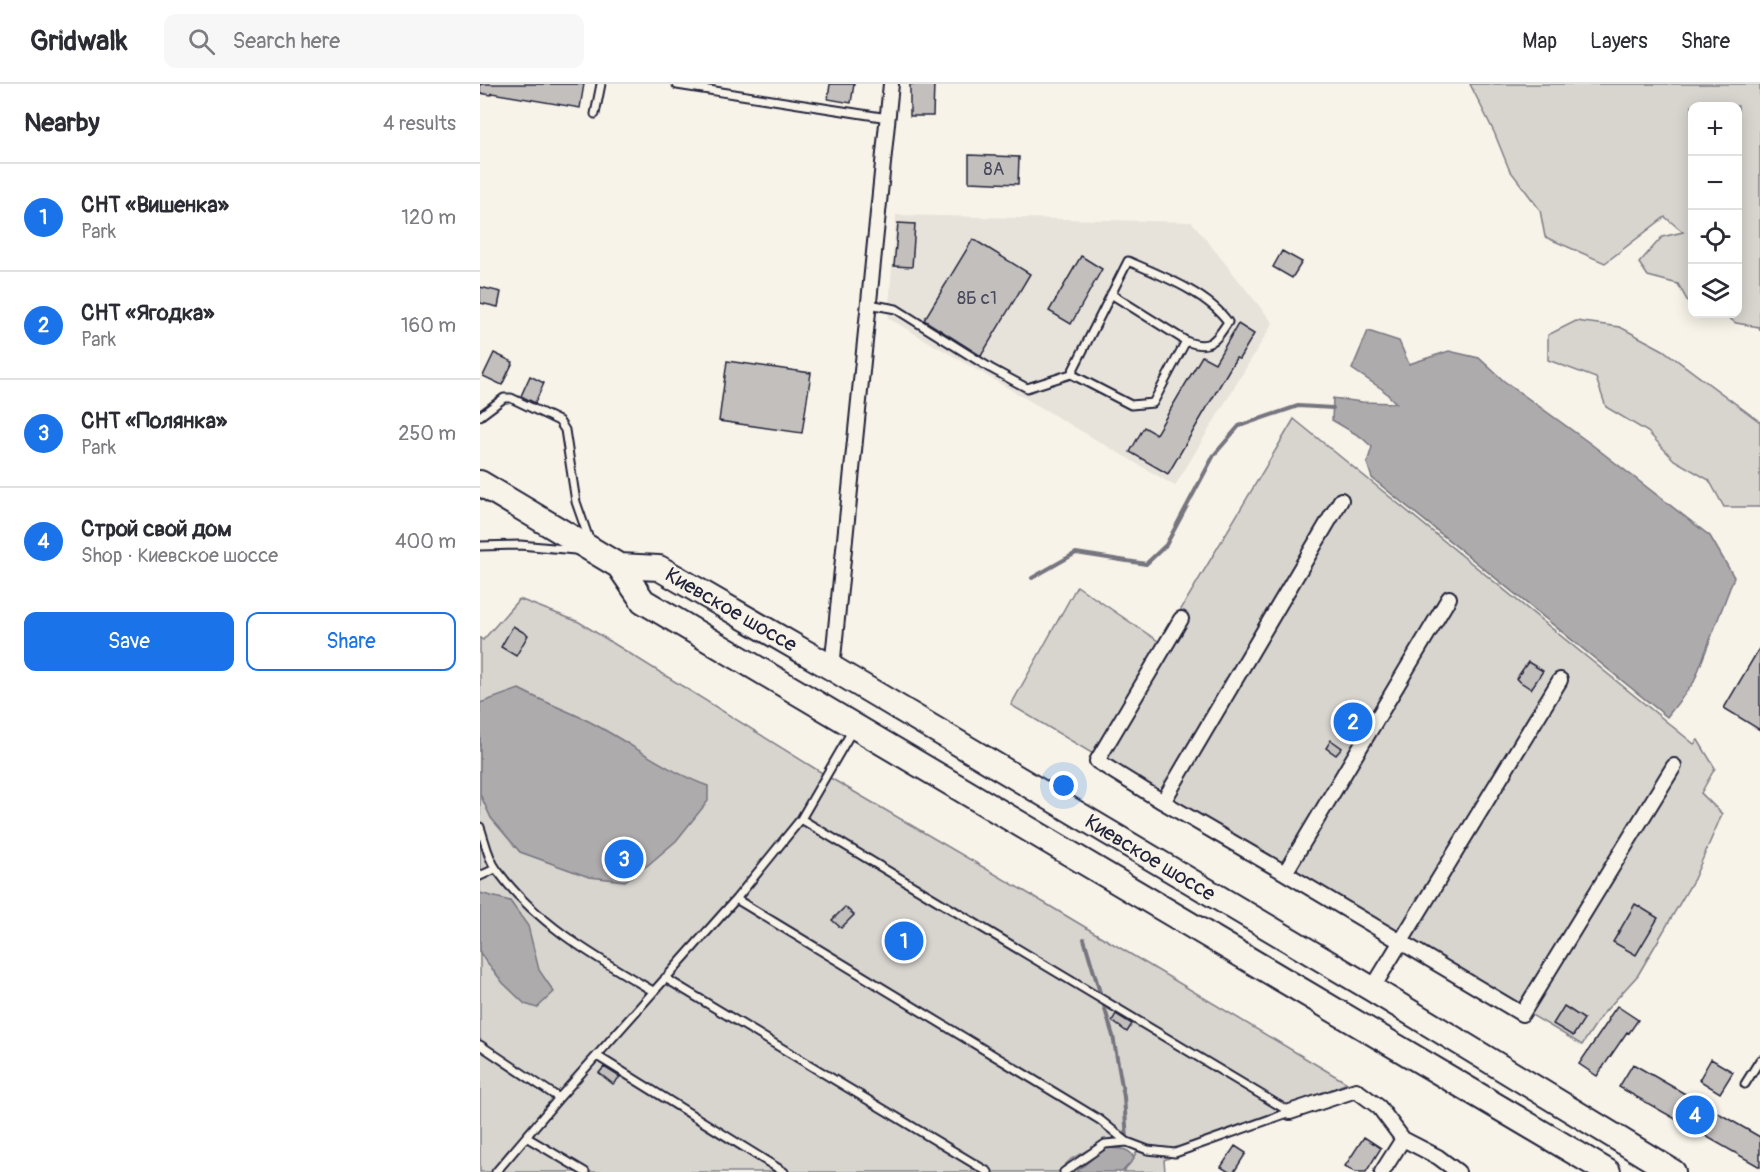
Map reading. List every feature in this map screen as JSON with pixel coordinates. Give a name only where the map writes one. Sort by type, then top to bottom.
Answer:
[{"type":"highway","name":"Киевское шоссе","points":[[480,483],[619,566],[643,601],[1608,1172]]},
{"type":"highway","name":"Киевское шоссе","points":[[619,566],[659,568],[832,668],[1372,989],[1672,1172]]},
{"type":"street","points":[[832,668],[891,84]]},
{"type":"street","points":[[1163,802],[1341,500]]},
{"type":"street","points":[[1285,873],[1449,598]]},
{"type":"street","points":[[1181,619],[1097,761],[1522,1014],[1674,766]]},
{"type":"street","points":[[1372,989],[1560,680]]},
{"type":"street","points":[[1290,1112],[1356,1090],[1379,1107],[1403,1139],[1438,1156],[1458,1172]]},
{"type":"street","points":[[1382,1172],[1403,1139]]},
{"type":"lane","points":[[595,114],[602,84]]},
{"type":"lane","points":[[677,85],[888,118]]},
{"type":"lane","points":[[1071,374],[1111,294],[1128,261],[1194,292],[1222,313],[1228,322],[1217,339],[1209,344],[1196,344],[1111,294]]},
{"type":"lane","points":[[869,304],[896,309],[990,368],[1027,388],[1071,374],[1131,405],[1153,403],[1186,340]]},
{"type":"lane","points":[[480,416],[504,398],[511,398],[559,421],[566,430],[569,442],[576,502],[594,551],[520,545],[480,546]]},
{"type":"lane","points":[[496,1172],[736,899],[801,819],[855,726]]},
{"type":"lane","points":[[801,819],[1290,1112]]},
{"type":"lane","points":[[480,827],[495,869],[532,909],[584,950],[653,992]]},
{"type":"lane","points":[[480,876],[495,869]]},
{"type":"lane","points":[[736,899],[1100,1120],[1127,1142],[1148,1150],[1175,1153],[1290,1112]]},
{"type":"lane","points":[[665,978],[988,1172]]},
{"type":"lane","points":[[480,1044],[559,1098]]},
{"type":"lane","points":[[597,1056],[784,1172]]},
{"type":"lane","points":[[1745,1084],[1760,1060]]},
{"type":"lane","points":[[526,1137],[585,1172]]},
{"type":"lane","points":[[1064,1172],[1105,1144],[1127,1142]]},
{"type":"shaded area","points":[[1470,84],[1760,84],[1760,330],[1759,327],[1736,323],[1729,318],[1742,318],[1742,102],[1688,102],[1688,302],[1678,284],[1648,276],[1639,263],[1662,237],[1683,232],[1665,217],[1605,263],[1545,237],[1540,210],[1509,169]]},
{"type":"shaded area","points":[[896,215],[1192,222],[1273,323],[1175,486],[888,318]]},
{"type":"shaded area","points":[[1576,321],[1620,327],[1663,350],[1760,422],[1760,507],[1724,507],[1709,480],[1674,460],[1648,432],[1606,407],[1596,378],[1548,360],[1548,335]]},
{"type":"shaded area","points":[[1368,331],[1399,341],[1409,364],[1449,351],[1479,358],[1504,381],[1591,444],[1710,536],[1734,577],[1694,682],[1667,717],[1372,478],[1367,463],[1372,447],[1361,437],[1332,420],[1333,398],[1396,403],[1382,389],[1352,369]]},
{"type":"shaded area","points":[[1294,419],[1694,744],[1698,740],[1715,768],[1701,793],[1722,814],[1694,879],[1638,975],[1601,1016],[1582,1045],[1011,705],[1077,586],[1161,643]]},
{"type":"shaded area","points":[[519,599],[579,622],[827,776],[1347,1083],[1164,1160],[1165,1172],[1124,1172],[1140,1147],[1106,1140],[1071,1159],[1058,1172],[480,1172],[480,638],[483,640]]},
{"type":"shaded area","points":[[519,689],[585,719],[664,765],[708,786],[708,801],[676,841],[625,881],[589,877],[520,852],[491,818],[480,794],[480,703]]},
{"type":"shaded area","points":[[480,893],[510,901],[528,926],[539,970],[554,992],[537,1008],[525,1004],[503,983],[480,953]]},
{"type":"shaded area","points":[[1105,1148],[1126,1150],[1134,1159],[1122,1172],[1076,1172]]},
{"type":"building","points":[[480,84],[584,84],[580,108],[480,93]]},
{"type":"building","points":[[830,84],[854,84],[851,103],[828,99]]},
{"type":"building","points":[[910,84],[934,84],[933,116],[910,116]]},
{"type":"building","points":[[969,155],[1019,157],[1018,184],[969,182]]},
{"type":"building","points":[[898,223],[915,224],[912,267],[894,266]]},
{"type":"building","points":[[973,239],[1030,274],[981,356],[924,320]]},
{"type":"building","points":[[1282,251],[1302,262],[1292,278],[1273,267]]},
{"type":"building","points":[[1081,256],[1102,269],[1071,324],[1049,311]]},
{"type":"building","points":[[480,287],[501,292],[498,307],[480,303]]},
{"type":"building","points":[[1238,324],[1254,334],[1239,359],[1236,358],[1168,474],[1130,452],[1144,427],[1156,434],[1202,356],[1215,363]]},
{"type":"building","points":[[494,353],[513,362],[502,385],[483,376]]},
{"type":"building","points":[[727,361],[811,373],[802,433],[719,421]]},
{"type":"building","points":[[530,376],[544,383],[535,403],[521,396]]},
{"type":"building","points":[[513,626],[528,635],[516,656],[501,647]]},
{"type":"building","points":[[1760,647],[1760,730],[1724,708]]},
{"type":"building","points":[[1528,662],[1543,671],[1531,689],[1516,679]]},
{"type":"building","points":[[1331,740],[1342,748],[1336,755],[1326,748]]},
{"type":"building","points":[[1635,904],[1658,918],[1636,955],[1613,942]]},
{"type":"building","points":[[845,907],[854,915],[841,928],[832,920]]},
{"type":"building","points":[[1564,1006],[1584,1019],[1573,1036],[1553,1024]]},
{"type":"building","points":[[1617,1006],[1638,1020],[1597,1076],[1579,1064]]},
{"type":"building","points":[[1116,1014],[1132,1024],[1127,1032],[1112,1021]]},
{"type":"building","points":[[1711,1059],[1733,1072],[1720,1093],[1699,1080]]},
{"type":"building","points":[[1633,1064],[1760,1137],[1760,1167],[1619,1087]]},
{"type":"building","points":[[604,1067],[620,1077],[613,1084],[599,1073]]},
{"type":"building","points":[[1364,1137],[1381,1148],[1366,1172],[1355,1172],[1345,1166]]},
{"type":"building","points":[[1235,1146],[1246,1153],[1234,1172],[1229,1172],[1221,1167]]},
{"type":"waterway","points":[[1032,578],[1076,553],[1146,564],[1166,545],[1214,455],[1239,426],[1298,406],[1333,408]]},
{"type":"waterway","points":[[1084,939],[1113,1036],[1124,1097],[1127,1140]]},
{"type":"place","name":"СНТ «Ягодка»","points":[[1353,722]]},
{"type":"place","name":"СНТ «Полянка»","points":[[624,859]]},
{"type":"place","name":"СНТ «Вишенка»","points":[[904,941]]},
{"type":"place","name":"Строй свой дом","points":[[1695,1115]]}]
